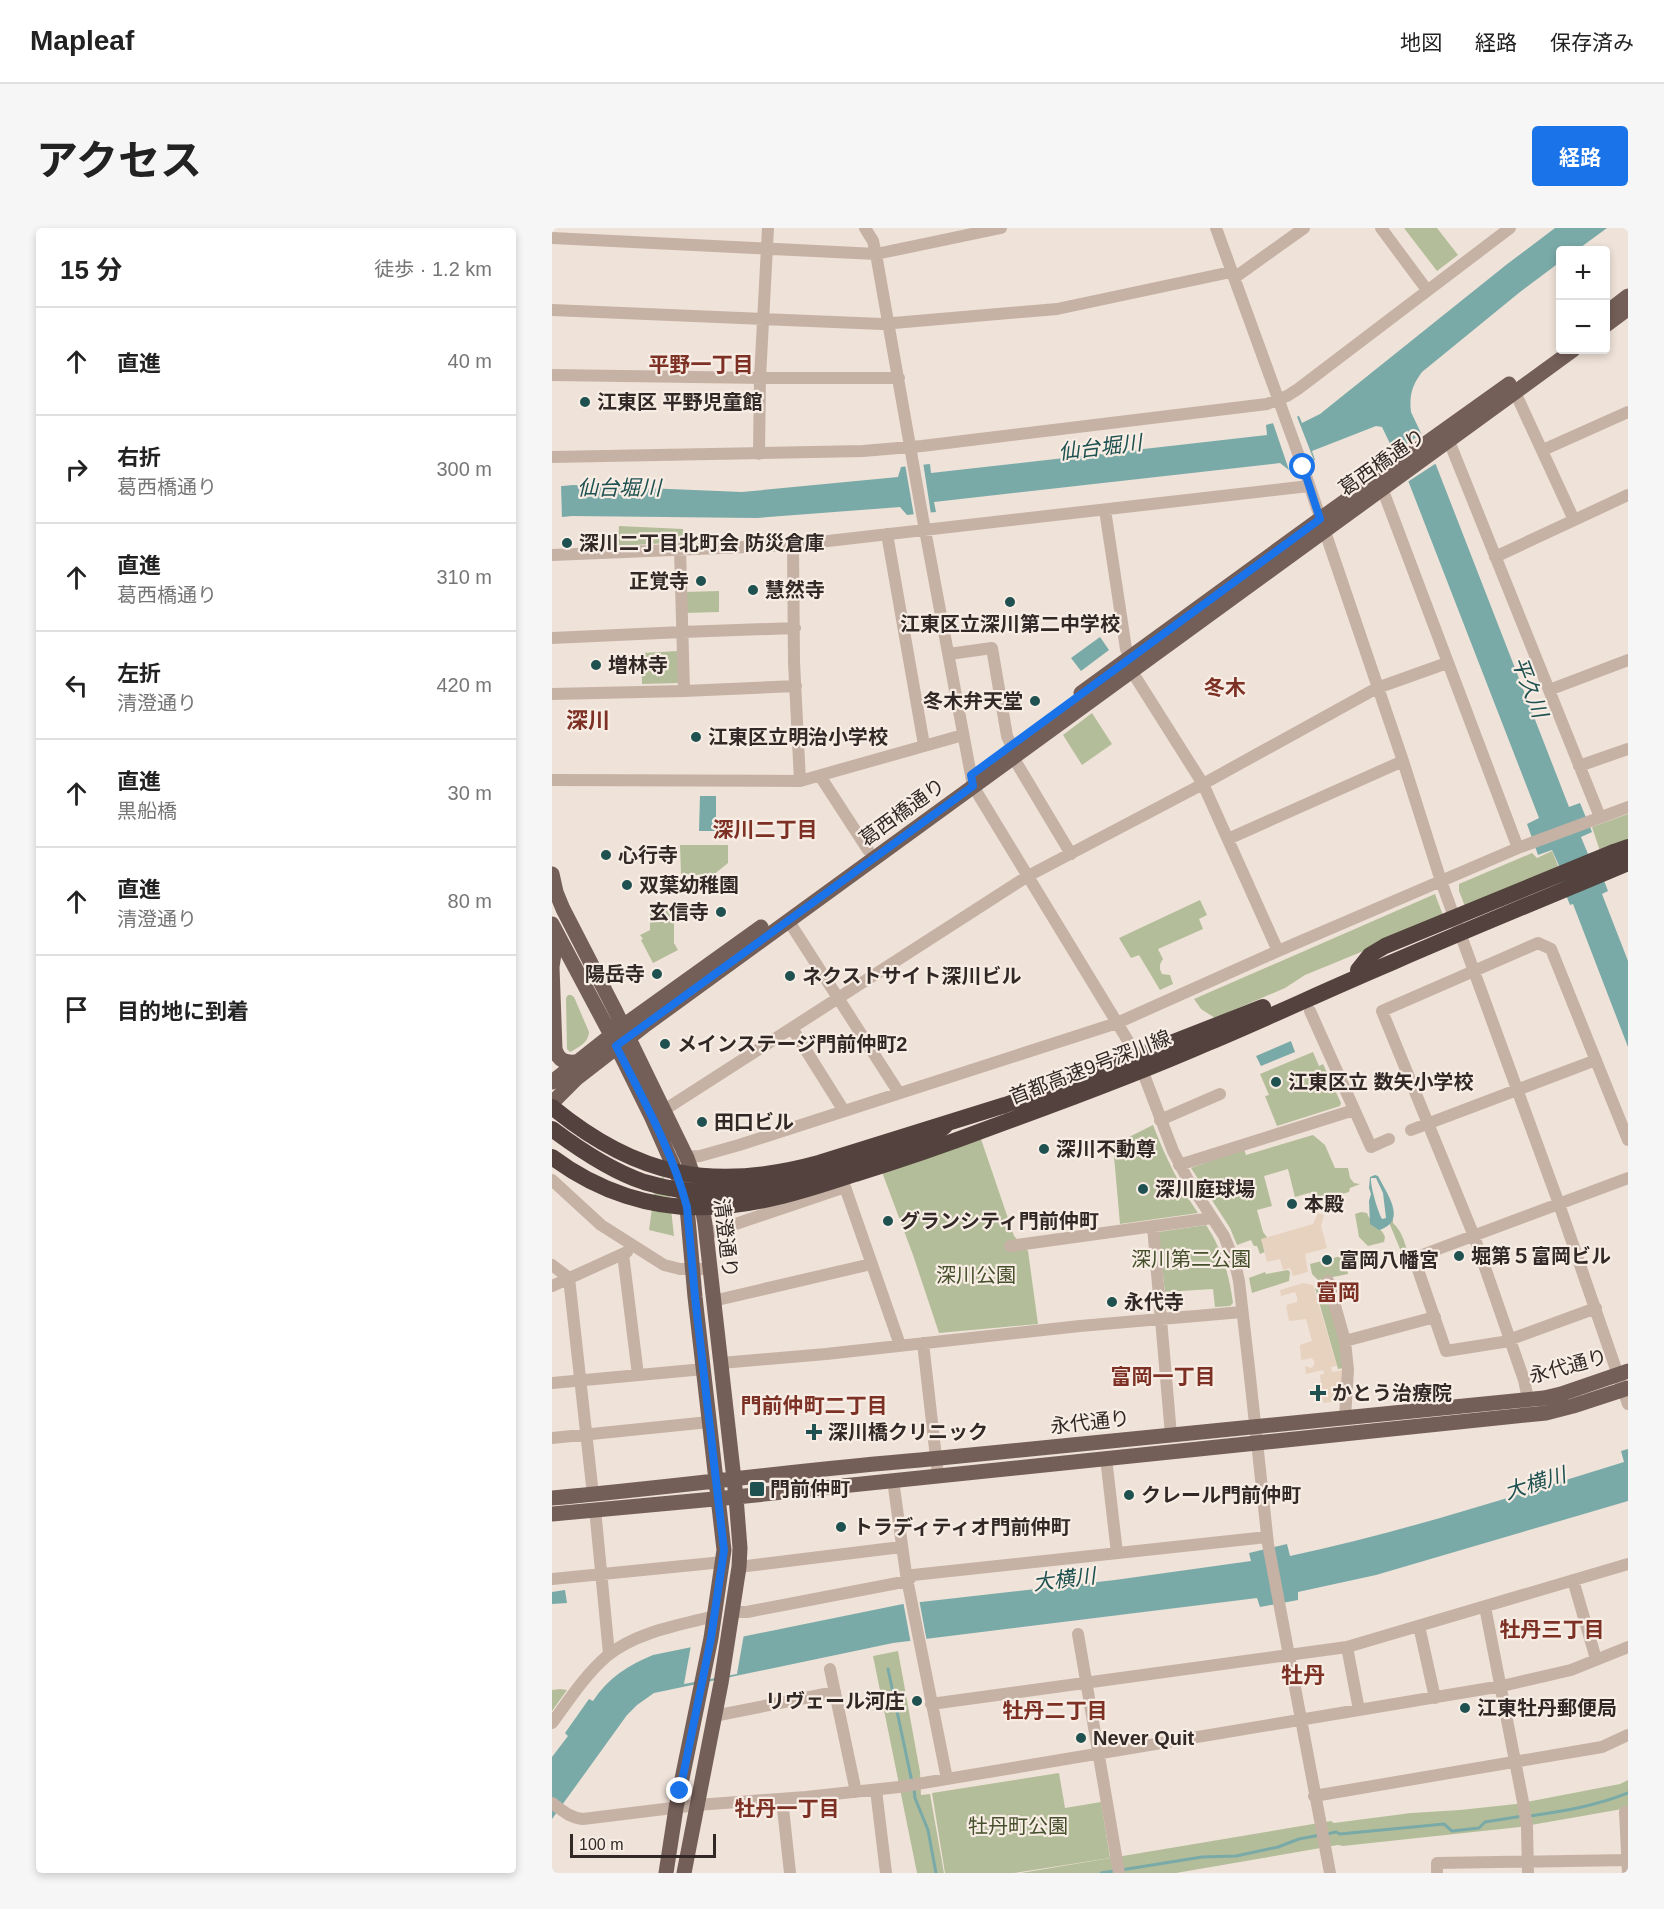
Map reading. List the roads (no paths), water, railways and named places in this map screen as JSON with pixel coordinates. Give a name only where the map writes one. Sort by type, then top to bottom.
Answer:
[{"type":"highway","points":[[1358,970],[1370,955],[1424,928],[1628,847]]},
{"type":"highway","name":"首都高速9号深川線","points":[[552,1105],[599,1142],[628,1157],[674,1172],[719,1178],[755,1177],[796,1169],[1066,1084],[1628,861]]},
{"type":"highway","name":"首都高速9号深川線","points":[[552,1157],[586,1179],[630,1197],[677,1207],[726,1206],[795,1194],[912,1157],[1016,1119],[1208,1043],[1628,861]]},
{"type":"highway","points":[[1208,1043],[1249,1032],[1402,966],[1628,875]]},
{"type":"highway","points":[[552,1129],[589,1155],[642,1181],[669,1188],[731,1192],[775,1186],[875,1157],[934,1135],[950,1121]]},
{"type":"highway","points":[[552,1147],[586,1179]]},
{"type":"main road","points":[[1610,309],[1628,296]]},
{"type":"main road","points":[[1610,322],[1628,309]]},
{"type":"main road","name":"葛西橋通り","points":[[1439,443],[1556,349]]},
{"type":"main road","name":"葛西橋通り","points":[[552,1082],[575,1062],[620,1036],[788,920],[972,780],[1322,524],[1567,354]]},
{"type":"main road","name":"葛西橋通り","points":[[1322,524],[1382,488],[1394,472]]},
{"type":"main road","name":"葛西橋通り","points":[[552,1105],[566,1087],[620,1036],[868,850],[972,780]]},
{"type":"main road","name":"清澄通り","points":[[552,874],[554,893],[658,1114],[687,1158],[700,1196],[721,1363],[740,1548],[739,1567],[714,1716]]},
{"type":"main road","points":[[554,929],[553,1047],[560,1059],[565,1062],[575,1062]]},
{"type":"main road","name":"清澄通り","points":[[554,929],[620,1036]]},
{"type":"main road","name":"清澄通り","points":[[658,1114],[687,1207],[692,1270],[723,1534],[723,1562],[715,1616],[676,1808]]},
{"type":"main road","name":"永代通り","points":[[552,1514],[594,1502],[716,1481],[836,1467],[1528,1399],[1625,1385]]},
{"type":"main road","name":"永代通り","points":[[552,1498],[594,1502],[736,1497],[1546,1413],[1573,1406],[1625,1385]]},
{"type":"main road","points":[[684,1873],[714,1716]]},
{"type":"main road","points":[[666,1873],[676,1808]]},
{"type":"street","points":[[759,454],[760,378],[768,228]]},
{"type":"street","points":[[865,228],[873,241],[876,254],[972,780],[1140,1063],[1179,1165],[1224,1236],[1235,1263],[1258,1442],[1267,1541],[1330,1873]]},
{"type":"street","points":[[552,238],[876,254],[1000,228]]},
{"type":"street","points":[[1216,228],[1303,467],[1403,761],[1441,881],[1625,1385]]},
{"type":"street","points":[[552,310],[882,324],[1057,309],[1233,275],[1304,228]]},
{"type":"street","points":[[1381,228],[1427,290]]},
{"type":"street","points":[[552,456],[863,451],[1256,406],[1278,400],[1298,389],[1510,228]]},
{"type":"street","points":[[552,375],[899,378]]},
{"type":"street","points":[[1515,392],[1574,520]]},
{"type":"street","points":[[1543,450],[1628,412]]},
{"type":"street","points":[[1439,443],[1495,557],[1600,818]]},
{"type":"street","points":[[552,555],[794,545],[1309,486]]},
{"type":"street","points":[[1382,488],[1518,848]]},
{"type":"street","points":[[1495,557],[1628,495]]},
{"type":"street","points":[[1105,510],[1126,649],[1131,664],[1203,784],[1278,951]]},
{"type":"street","points":[[886,534],[924,745]]},
{"type":"street","points":[[794,545],[796,686],[801,781]]},
{"type":"street","points":[[680,549],[684,692]]},
{"type":"street","points":[[552,638],[795,628]]},
{"type":"street","points":[[949,654],[992,648],[1007,736],[1012,751],[1071,854]]},
{"type":"street","points":[[1549,690],[1628,660]]},
{"type":"street","points":[[658,1114],[1028,876],[1203,784],[1377,688],[1447,663]]},
{"type":"street","points":[[552,694],[684,692],[796,686]]},
{"type":"street","points":[[552,780],[801,781],[861,762],[963,735]]},
{"type":"street","points":[[1580,766],[1628,749]]},
{"type":"street","points":[[1228,839],[1403,761]]},
{"type":"street","points":[[820,776],[868,850]]},
{"type":"street","points":[[670,1157],[687,1158],[739,1145],[1117,1023],[1518,848],[1628,807]]},
{"type":"street","points":[[788,920],[899,1093]]},
{"type":"street","points":[[1528,1399],[1474,1236],[1382,1011],[1538,943],[1551,949],[1628,1140]]},
{"type":"street","points":[[1310,1011],[1371,1147],[1389,1139]]},
{"type":"street","points":[[792,1028],[844,1111]]},
{"type":"street","points":[[1411,1130],[1596,1060]]},
{"type":"street","points":[[1160,1120],[1220,1094]]},
{"type":"street","points":[[1179,1165],[1354,1110]]},
{"type":"street","points":[[1596,1308],[1510,1340],[1446,1351],[1414,1258],[1628,1178]]},
{"type":"street","points":[[552,1180],[596,1220],[664,1265],[692,1270],[709,1269]]},
{"type":"street","points":[[706,1234],[845,1187],[900,1346]]},
{"type":"street","points":[[1010,1246],[1212,1218]]},
{"type":"street","points":[[1153,1227],[1171,1435]]},
{"type":"street","points":[[552,1286],[623,1254],[633,1246]]},
{"type":"street","points":[[623,1254],[638,1375]]},
{"type":"street","points":[[552,1264],[568,1278],[587,1435],[609,1654]]},
{"type":"street","points":[[713,1301],[871,1264]]},
{"type":"street","points":[[1328,1281],[1345,1341],[1348,1370],[1345,1417]]},
{"type":"street","points":[[721,1363],[1161,1318],[1242,1312]]},
{"type":"street","points":[[1345,1341],[1435,1317]]},
{"type":"street","points":[[922,1343],[938,1475]]},
{"type":"street","points":[[552,1383],[704,1369]]},
{"type":"street","points":[[552,1438],[709,1422]]},
{"type":"street","points":[[1106,1458],[1117,1553]]},
{"type":"street","points":[[893,1479],[919,1643],[947,1779]]},
{"type":"street","points":[[732,1612],[747,1612],[908,1581],[913,1575],[1117,1553],[1267,1541]]},
{"type":"street","points":[[739,1567],[902,1547]]},
{"type":"street","points":[[552,1579],[723,1562]]},
{"type":"street","points":[[931,1704],[1347,1647],[1628,1564]]},
{"type":"street","points":[[1573,1580],[1596,1659]]},
{"type":"street","points":[[1485,1607],[1523,1802],[1527,1827],[1528,1867]]},
{"type":"street","points":[[552,1723],[582,1682],[609,1654],[641,1636],[715,1616]]},
{"type":"street","points":[[1419,1626],[1435,1698]]},
{"type":"street","points":[[1078,1634],[1119,1873]]},
{"type":"street","points":[[1347,1647],[1359,1710]]},
{"type":"street","points":[[556,1806],[583,1819],[697,1805],[899,1787],[1502,1686],[1571,1670],[1628,1647]]},
{"type":"street","points":[[830,1669],[856,1792]]},
{"type":"street","points":[[714,1716],[835,1692]]},
{"type":"street","points":[[1314,1796],[1602,1747],[1628,1735]]},
{"type":"street","points":[[876,1790],[886,1873]]},
{"type":"street","points":[[782,1799],[790,1873]]},
{"type":"street","points":[[1625,1812],[1628,1873]]},
{"type":"street","points":[[1437,1873],[1437,1863],[1528,1867],[1628,1860]]},
{"type":"water","name":"仙台堀川","points":[[1555,228],[1607,228],[1582,246],[1556,246],[1556,265],[1422,372],[1412,391],[1411,412],[1436,465],[1569,807],[1580,803],[1592,832],[1581,837],[1588,854],[1593,852],[1608,891],[1602,894],[1628,961],[1628,1047],[1573,904],[1570,905],[1556,870],[1560,868],[1552,850],[1538,855],[1527,824],[1539,818],[1409,483],[1382,427],[1376,426],[1312,451],[1315,460],[1289,470],[1280,463],[934,502],[936,512],[907,515],[900,507],[757,518],[572,516],[552,518],[552,487],[573,485],[742,492],[898,477],[901,467],[930,464],[931,473],[1267,435],[1266,425],[1299,416],[1302,423],[1320,414]]},
{"type":"water","points":[[1100,637],[1109,650],[1081,671],[1071,658]]},
{"type":"water","points":[[700,796],[716,796],[716,831],[699,831]]},
{"type":"water","points":[[1291,1041],[1295,1052],[1261,1066],[1256,1056]]},
{"type":"water","points":[[1378,1176],[1393,1206],[1392,1220],[1388,1226],[1379,1230],[1370,1224],[1370,1177]],"holes":[[[1371,1178],[1376,1178],[1383,1193],[1386,1218],[1382,1219],[1372,1187]]]},
{"type":"water","points":[[1628,1449],[1628,1501],[1376,1575],[1298,1592],[1298,1600],[1260,1607],[1257,1598],[893,1643],[654,1693],[627,1715],[552,1819],[552,1757],[568,1736],[565,1733],[589,1699],[593,1701],[619,1673],[653,1655],[903,1604],[1115,1580],[1251,1561],[1249,1553],[1287,1544],[1290,1556],[1416,1525],[1624,1462],[1621,1451]]},
{"type":"water","points":[[565,1590],[567,1603],[552,1604],[552,1592]]},
{"type":"waterway","points":[[888,1669],[912,1782]]},
{"type":"waterway","points":[[914,1788],[915,1798],[928,1830],[936,1873]]},
{"type":"waterway","points":[[1530,1816],[1592,1805],[1628,1793]]},
{"type":"waterway","points":[[1327,1834],[1444,1824],[1452,1831],[1479,1828],[1485,1822],[1523,1816]]},
{"type":"waterway","points":[[1121,1870],[1202,1857],[1236,1856],[1320,1835]]},
{"type":"waterway","points":[[1101,1873],[1114,1871]]},
{"type":"place","name":"江東区 平野児童館","points":[[585,402]]},
{"type":"place","name":"深川二丁目北町会 防災倉庫","points":[[567,543]]},
{"type":"place","name":"正覚寺","points":[[701,581]]},
{"type":"place","name":"慧然寺","points":[[753,590]]},
{"type":"place","name":"江東区立深川第二中学校","points":[[1010,602]]},
{"type":"place","name":"増林寺","points":[[596,665]]},
{"type":"place","name":"冬木弁天堂","points":[[1035,701]]},
{"type":"place","name":"江東区立明治小学校","points":[[696,737]]},
{"type":"place","name":"心行寺","points":[[606,855]]},
{"type":"place","name":"双葉幼稚園","points":[[627,885]]},
{"type":"place","name":"玄信寺","points":[[721,912]]},
{"type":"place","name":"陽岳寺","points":[[657,974]]},
{"type":"place","name":"ネクストサイト深川ビル","points":[[790,976]]},
{"type":"place","name":"メインステージ門前仲町2","points":[[665,1044]]},
{"type":"place","name":"江東区立 数矢小学校","points":[[1276,1082]]},
{"type":"place","name":"田口ビル","points":[[702,1122]]},
{"type":"place","name":"深川不動尊","points":[[1044,1149]]},
{"type":"place","name":"深川庭球場","points":[[1143,1189]]},
{"type":"place","name":"本殿","points":[[1292,1204]]},
{"type":"place","name":"グランシティ門前仲町","points":[[888,1221]]},
{"type":"place","name":"堀第５富岡ビル","points":[[1459,1256]]},
{"type":"place","name":"富岡八幡宮","points":[[1327,1260]]},
{"type":"place","name":"永代寺","points":[[1112,1302]]},
{"type":"place","name":"かとう治療院","points":[[1318,1393]]},
{"type":"place","name":"深川橋クリニック","points":[[814,1432]]},
{"type":"place","name":"門前仲町","points":[[757,1489]]},
{"type":"place","name":"クレール門前仲町","points":[[1129,1495]]},
{"type":"place","name":"トラディティオ門前仲町","points":[[841,1527]]},
{"type":"place","name":"リヴェール河庄","points":[[917,1701]]},
{"type":"place","name":"江東牡丹郵便局","points":[[1465,1708]]},
{"type":"place","name":"Never Quit","points":[[1081,1738]]},
{"type":"district","name":"平野一丁目","points":[[701,364]]},
{"type":"district","name":"冬木","points":[[1225,687]]},
{"type":"district","name":"深川","points":[[588,720]]},
{"type":"district","name":"深川二丁目","points":[[765,829]]},
{"type":"district","name":"富岡","points":[[1338,1292]]},
{"type":"district","name":"富岡一丁目","points":[[1163,1376]]},
{"type":"district","name":"門前仲町二丁目","points":[[814,1405]]},
{"type":"district","name":"牡丹三丁目","points":[[1552,1629]]},
{"type":"district","name":"牡丹","points":[[1303,1675]]},
{"type":"district","name":"牡丹二丁目","points":[[1055,1710]]},
{"type":"district","name":"牡丹一丁目","points":[[787,1808]]},
{"type":"water label","name":"平久川","points":[[1530,687]]},
{"type":"water label","name":"大横川","points":[[1535,1483]]},
{"type":"water label","name":"大横川","points":[[1064,1579]]},
{"type":"park label","name":"深川第二公園","points":[[1191,1259]]},
{"type":"park label","name":"深川公園","points":[[976,1275]]},
{"type":"park label","name":"牡丹町公園","points":[[1018,1826]]}]
